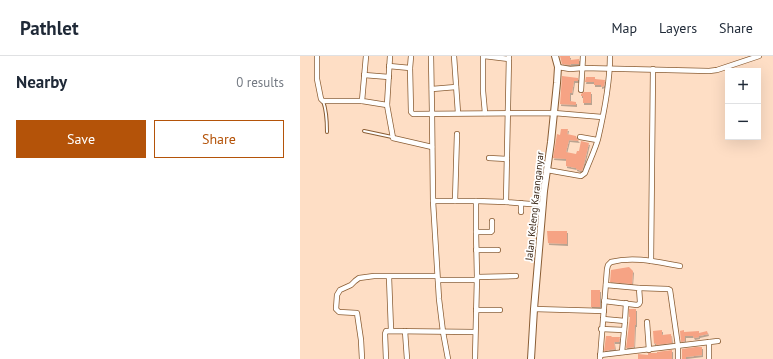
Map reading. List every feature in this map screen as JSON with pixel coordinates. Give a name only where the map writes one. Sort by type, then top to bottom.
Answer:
[{"type":"main road","name":"Jalan Keleng Karanganyar","points":[[530,359],[543,205],[558,67],[555,56]]},
{"type":"street","points":[[317,56],[317,79],[320,96],[323,101],[362,101],[387,105]]},
{"type":"street","points":[[362,101],[366,56]]},
{"type":"street","points":[[390,56],[387,105],[393,138],[432,147]]},
{"type":"street","points":[[411,56],[410,68],[412,114],[554,113],[602,117]]},
{"type":"street","points":[[431,56],[433,201],[437,278],[443,332],[448,359]]},
{"type":"street","points":[[454,56],[458,113]]},
{"type":"street","points":[[485,113],[483,91],[484,56],[509,57],[506,202]]},
{"type":"street","points":[[581,90],[583,56]]},
{"type":"street","points":[[547,170],[583,176],[597,140],[610,69],[610,56]]},
{"type":"street","points":[[558,67],[570,69],[709,71],[717,70],[759,56]]},
{"type":"street","points":[[389,66],[410,68]]},
{"type":"street","points":[[651,262],[653,70]]},
{"type":"street","points":[[364,75],[389,77]]},
{"type":"street","points":[[432,89],[456,87]]},
{"type":"street","points":[[455,201],[456,134]]},
{"type":"street","points":[[580,137],[597,140]]},
{"type":"street","points":[[489,158],[507,159]]},
{"type":"street","points":[[433,201],[506,202],[543,205]]},
{"type":"street","points":[[475,359],[476,201]]},
{"type":"street","points":[[521,203],[521,212]]},
{"type":"street","points":[[476,232],[491,232],[492,221]]},
{"type":"street","points":[[476,250],[498,250]]},
{"type":"street","points":[[680,266],[637,259],[625,259],[611,262],[608,266],[601,329],[600,357],[622,352],[718,341]]},
{"type":"street","points":[[362,359],[357,313],[338,312],[336,309],[337,295],[340,290],[351,285],[357,279],[374,276],[476,278],[516,276]]},
{"type":"street","points":[[389,277],[391,330]]},
{"type":"street","points":[[606,285],[670,290],[678,346],[678,359]]},
{"type":"street","points":[[604,301],[639,304],[639,288]]},
{"type":"street","points":[[622,352],[626,303]]},
{"type":"street","points":[[534,309],[604,311]]},
{"type":"street","points":[[476,310],[500,310]]},
{"type":"street","points":[[603,319],[625,321]]},
{"type":"street","points":[[647,322],[649,350]]},
{"type":"street","points":[[601,329],[624,330]]},
{"type":"street","points":[[386,359],[386,331],[475,332]]},
{"type":"street","points":[[405,331],[407,359]]},
{"type":"street","points":[[709,342],[709,359]]},
{"type":"lane","points":[[323,101],[325,105],[327,132]]},
{"type":"lane","points":[[364,131],[393,138]]},
{"type":"building","points":[[560,56],[570,56],[570,60],[579,59],[579,64],[562,64]]},
{"type":"building","points":[[562,76],[578,78],[578,81],[574,81],[572,93],[570,93],[570,101],[576,102],[576,105],[560,104]]},
{"type":"building","points":[[586,77],[595,77],[595,79],[605,80],[604,86],[601,87],[601,85],[594,85],[594,82],[585,82]]},
{"type":"building","points":[[584,92],[591,92],[591,103],[583,103],[583,96],[581,96],[581,94]]},
{"type":"building","points":[[561,129],[568,129],[567,134],[576,136],[579,141],[569,140],[566,152],[576,154],[577,151],[579,151],[581,141],[589,143],[582,171],[566,166],[566,159],[553,158],[557,134],[560,135]]},
{"type":"building","points":[[547,231],[567,231],[567,244],[548,243]]},
{"type":"building","points":[[629,267],[633,271],[632,284],[610,282],[611,270]]},
{"type":"building","points":[[591,290],[600,290],[600,307],[591,307]]},
{"type":"building","points":[[629,309],[636,309],[636,325],[634,347],[626,348],[630,317]]},
{"type":"building","points":[[662,330],[662,335],[671,334],[672,343],[654,344],[653,331]]},
{"type":"building","points":[[684,330],[684,332],[699,331],[699,333],[707,331],[708,334],[694,338],[693,336],[685,336],[685,341],[681,342],[680,331]]},
{"type":"building","points":[[606,336],[620,337],[619,342],[614,342],[615,349],[604,351]]},
{"type":"building","points":[[702,347],[702,355],[682,359],[682,349]]},
{"type":"building","points":[[672,350],[672,359],[638,359],[638,354],[648,355],[648,353]]}]
